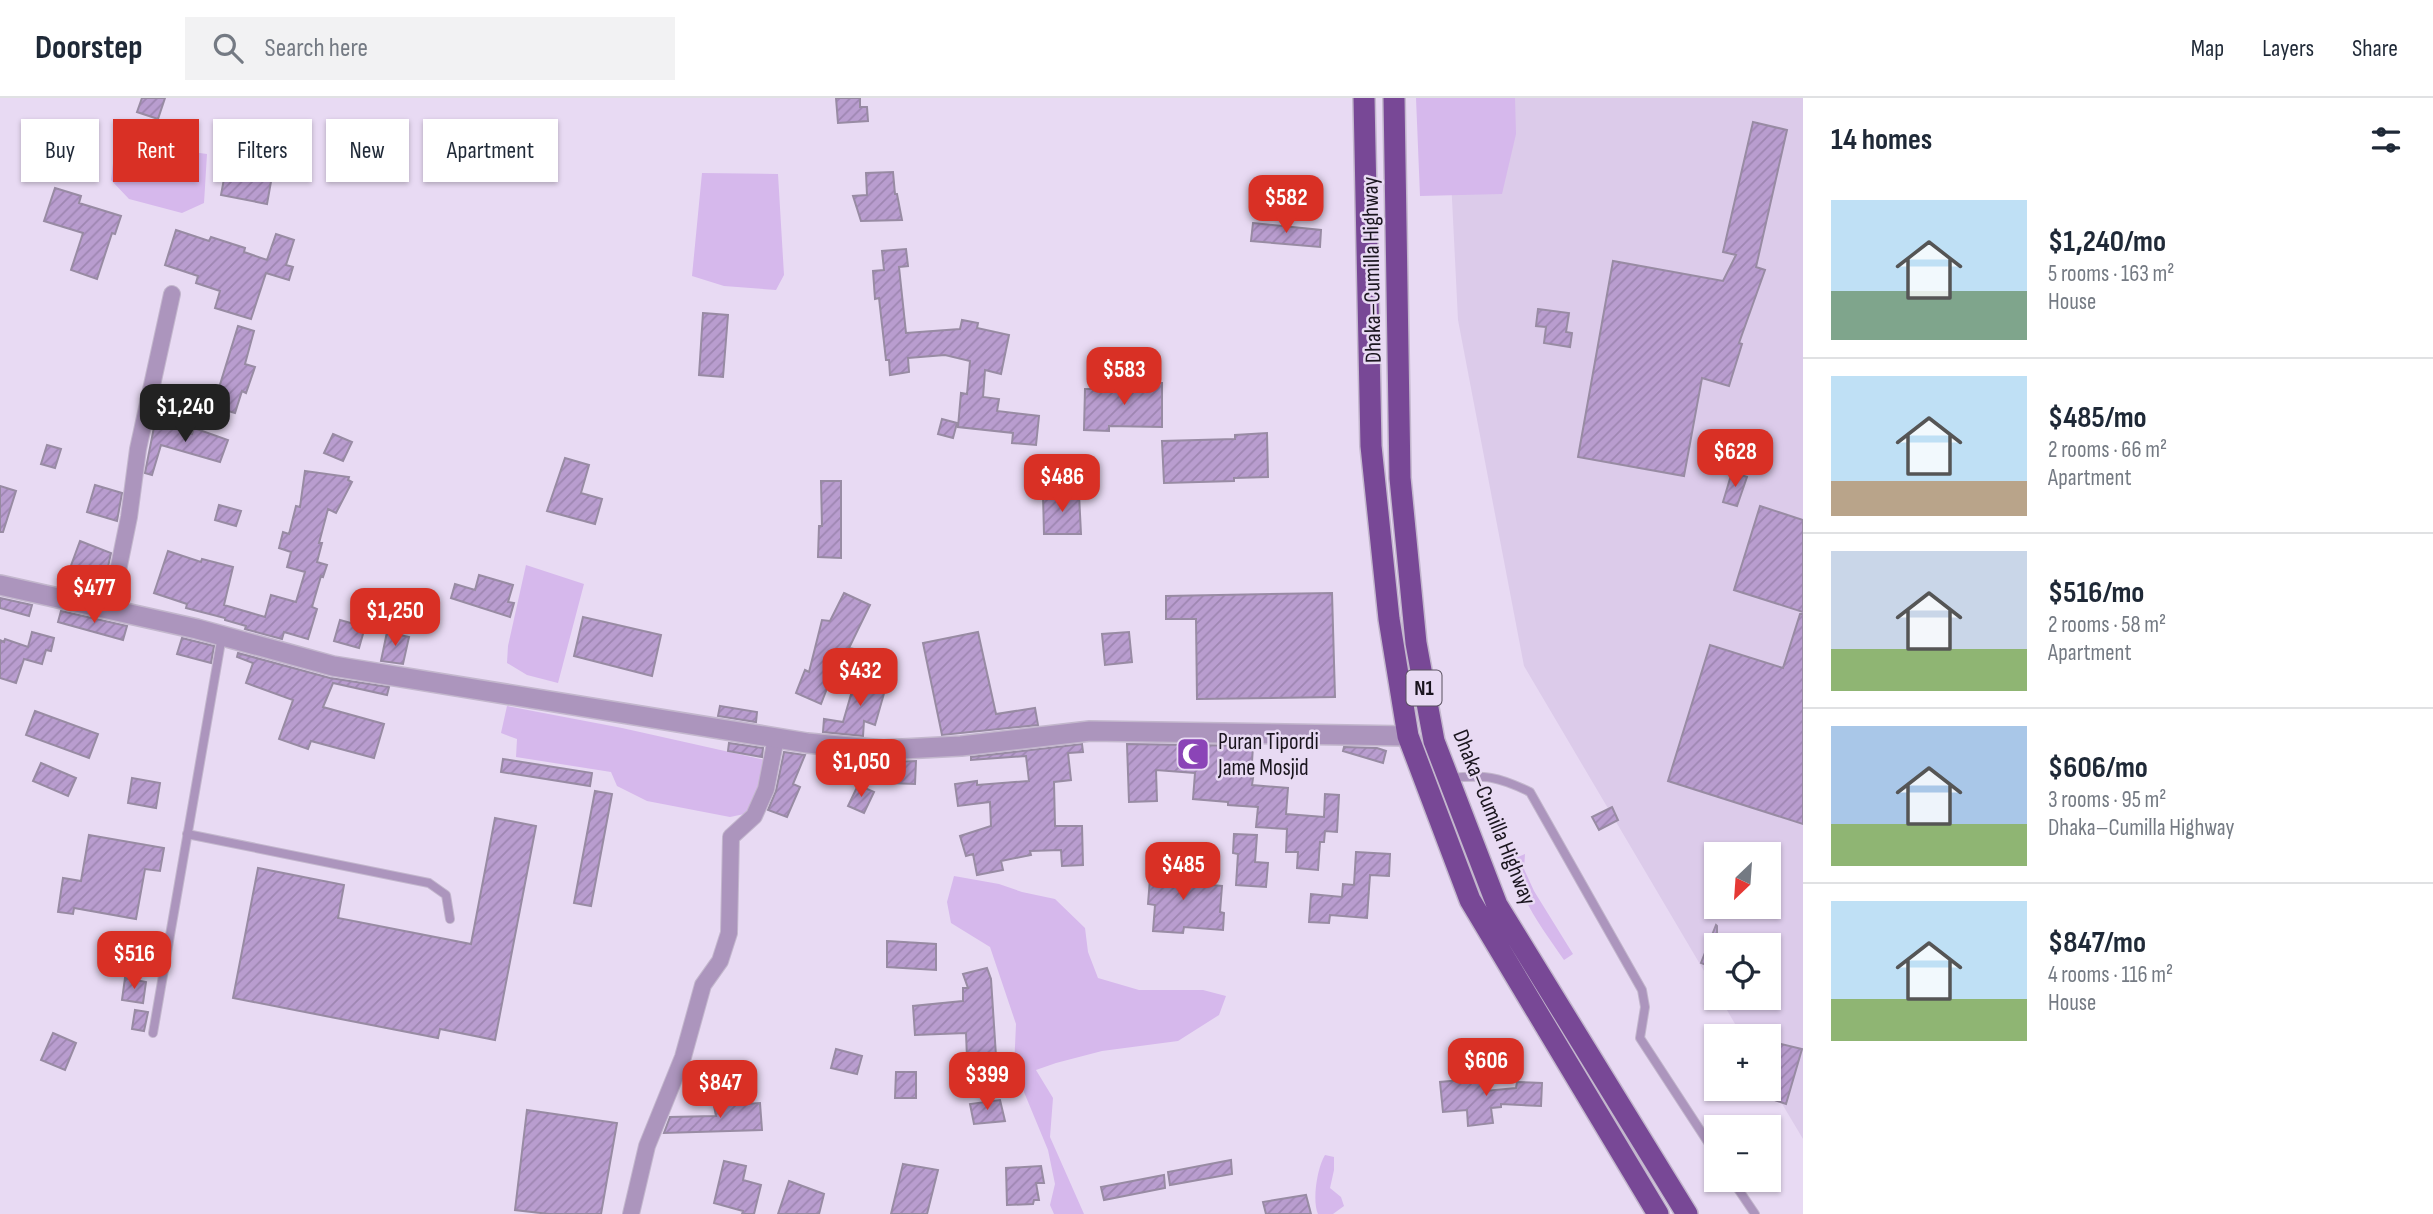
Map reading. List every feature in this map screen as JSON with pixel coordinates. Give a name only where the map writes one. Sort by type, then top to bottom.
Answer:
[{"type":"highway","name":"Dhaka–Cumilla Highway","points":[[1364,98],[1371,446],[1389,619],[1410,743],[1470,900],[1658,1214]]},
{"type":"highway","name":"Dhaka–Cumilla Highway","points":[[1394,98],[1400,478],[1416,643],[1434,741],[1497,905],[1687,1214]]},
{"type":"highway","points":[[1410,743],[1434,741]]},
{"type":"street","points":[[110,610],[129,517],[138,449],[172,294]]},
{"type":"street","points":[[0,585],[222,636],[333,666],[776,738],[883,750],[961,746],[1090,731],[1410,743]]},
{"type":"street","points":[[631,1214],[647,1146],[683,1057],[703,985],[720,961],[729,933],[731,837],[754,816],[766,789],[776,738]]},
{"type":"lane","points":[[153,1033],[222,636]]},
{"type":"lane","points":[[1448,779],[1482,775],[1504,779],[1531,792],[1642,990],[1645,1007],[1640,1038],[1704,1136]]},
{"type":"lane","points":[[187,834],[429,883],[446,895],[450,919]]},
{"type":"lane","points":[[1740,1192],[1755,1214]]},
{"type":"shaded area","points":[[1416,98],[1515,98],[1516,134],[1502,194],[1420,196]]},
{"type":"shaded area","points":[[1447,98],[1803,98],[1803,1139],[1780,1101],[1781,1024],[1735,1024],[1727,1010],[1781,1010],[1781,933],[1704,933],[1704,971],[1524,666],[1458,320]]},
{"type":"shaded area","points":[[199,153],[207,154],[204,203],[182,213],[129,199],[111,180],[113,163],[113,182],[199,182]]},
{"type":"shaded area","points":[[702,173],[778,174],[784,275],[776,290],[724,286],[692,276]]},
{"type":"shaded area","points":[[526,565],[584,584],[558,683],[527,675],[507,663],[508,646]]},
{"type":"shaded area","points":[[507,706],[765,760],[749,813],[730,817],[647,801],[617,786],[611,772],[516,757],[517,739],[501,733]]},
{"type":"shaded area","points":[[1525,854],[1524,869],[1534,891],[1573,954],[1564,960],[1532,912],[1515,873],[1513,859]]},
{"type":"shaded area","points":[[954,876],[999,884],[1055,899],[1085,928],[1088,952],[1098,978],[1139,990],[1203,990],[1226,996],[1219,1015],[1178,1041],[1102,1051],[1036,1070],[1053,1098],[1050,1137],[1084,1214],[1054,1214],[1050,1205],[1055,1184],[1048,1150],[1014,1068],[1016,1024],[990,947],[951,923],[947,902]]},
{"type":"shaded area","points":[[1325,1155],[1334,1157],[1330,1188],[1341,1197],[1344,1206],[1333,1214],[1318,1214],[1315,1201],[1316,1184]]},
{"type":"building","points":[[142,98],[165,98],[158,119],[137,112]]},
{"type":"building","points":[[836,98],[860,98],[860,107],[867,107],[868,121],[838,123]]},
{"type":"building","points":[[1753,122],[1787,130],[1756,267],[1765,270],[1739,343],[1742,344],[1729,386],[1702,378],[1684,476],[1578,457],[1613,261],[1723,281],[1736,255],[1723,252]]},
{"type":"building","points":[[893,172],[902,220],[861,221],[853,196],[867,195],[866,173]]},
{"type":"building","points":[[223,182],[271,182],[267,204],[221,195]]},
{"type":"building","points":[[55,188],[81,196],[79,203],[121,216],[115,234],[112,233],[97,279],[71,270],[83,233],[44,221]]},
{"type":"building","points":[[1253,223],[1321,230],[1320,247],[1251,241]]},
{"type":"building","points":[[176,230],[209,241],[211,237],[245,248],[244,252],[267,260],[276,234],[294,240],[286,265],[293,267],[289,280],[266,273],[251,319],[215,308],[220,291],[196,283],[198,276],[165,265]]},
{"type":"building","points":[[906,249],[908,266],[899,267],[906,333],[960,329],[962,320],[978,323],[977,328],[1009,335],[1001,374],[985,370],[983,397],[999,399],[997,411],[1039,416],[1036,445],[1012,443],[1013,433],[958,427],[961,393],[967,394],[970,361],[945,355],[908,358],[909,372],[890,375],[879,298],[875,299],[873,271],[884,270],[882,251]]},
{"type":"building","points":[[1538,309],[1569,313],[1566,332],[1572,333],[1570,347],[1544,343],[1546,327],[1536,326]]},
{"type":"building","points":[[703,313],[728,315],[723,377],[699,375]]},
{"type":"building","points":[[238,326],[254,331],[245,364],[255,367],[246,393],[242,391],[235,413],[208,405],[213,390],[218,391]]},
{"type":"building","points":[[1115,383],[1162,383],[1162,427],[1109,426],[1109,431],[1084,430],[1085,389],[1115,389]]},
{"type":"building","points":[[942,419],[957,423],[953,438],[938,434]]},
{"type":"building","points":[[155,422],[192,434],[194,428],[228,440],[220,462],[161,445],[152,475],[145,473]]},
{"type":"building","points":[[1267,433],[1268,477],[1164,483],[1162,441],[1235,439],[1235,435]]},
{"type":"building","points":[[333,434],[352,442],[343,461],[324,453]]},
{"type":"building","points":[[47,445],[61,449],[55,468],[41,464]]},
{"type":"building","points":[[565,458],[589,465],[581,493],[602,499],[595,524],[547,511]]},
{"type":"building","points":[[305,471],[349,477],[348,480],[352,482],[336,513],[328,509],[317,562],[327,565],[312,607],[317,609],[308,639],[284,632],[282,639],[245,629],[246,626],[186,608],[187,604],[154,593],[168,551],[201,562],[202,559],[233,567],[224,605],[265,617],[271,595],[296,602],[305,572],[287,567],[291,552],[279,548],[283,532],[289,534],[296,506],[300,507]]},
{"type":"building","points":[[1732,472],[1747,477],[1737,506],[1723,502]]},
{"type":"building","points":[[821,481],[841,481],[841,558],[818,557],[819,526],[822,526]]},
{"type":"building","points":[[95,485],[122,493],[117,521],[87,512]]},
{"type":"building","points":[[0,486],[16,491],[3,532],[0,532]]},
{"type":"building","points":[[1079,494],[1081,534],[1044,534],[1043,495]]},
{"type":"building","points":[[219,505],[241,511],[236,526],[215,520]]},
{"type":"building","points":[[1760,506],[1803,520],[1803,612],[1734,590]]},
{"type":"building","points":[[80,541],[111,553],[104,585],[69,571]]},
{"type":"building","points":[[479,575],[513,585],[508,602],[514,603],[510,617],[451,598],[455,584],[475,590]]},
{"type":"building","points":[[844,593],[870,605],[849,648],[859,650],[852,678],[833,673],[821,704],[796,693],[805,670],[809,672],[822,620],[830,621]]},
{"type":"building","points":[[1332,593],[1335,697],[1197,699],[1196,619],[1166,619],[1166,596]]},
{"type":"building","points":[[0,598],[32,605],[29,616],[0,608]]},
{"type":"building","points":[[61,611],[127,626],[123,640],[58,622]]},
{"type":"building","points":[[1800,614],[1803,614],[1803,824],[1668,781],[1710,645],[1783,668]]},
{"type":"building","points":[[583,617],[661,635],[652,676],[574,656]]},
{"type":"building","points":[[340,620],[365,627],[359,648],[334,641]]},
{"type":"building","points":[[32,632],[54,638],[51,651],[46,650],[42,664],[24,659],[16,683],[0,678],[0,640],[4,642],[5,639],[28,647]]},
{"type":"building","points":[[387,632],[409,637],[403,664],[381,661]]},
{"type":"building","points":[[978,632],[996,714],[1035,708],[1038,725],[942,735],[923,643]]},
{"type":"building","points":[[1129,632],[1132,662],[1105,665],[1102,634]]},
{"type":"building","points":[[182,638],[214,646],[211,663],[177,654]]},
{"type":"building","points":[[238,653],[330,678],[389,687],[387,695],[333,683],[323,707],[384,724],[374,758],[311,741],[308,749],[279,739],[293,700],[246,683],[253,663],[237,657]]},
{"type":"building","points":[[857,674],[887,683],[875,725],[864,721],[863,736],[823,732],[824,719],[843,722]]},
{"type":"building","points":[[720,706],[757,712],[756,722],[718,716]]},
{"type":"building","points":[[35,711],[98,734],[89,758],[26,735]]},
{"type":"building","points":[[729,743],[763,748],[762,757],[728,751]]},
{"type":"building","points":[[1082,744],[1083,752],[1068,753],[1071,780],[1054,782],[1055,826],[1082,826],[1083,865],[1062,866],[1061,850],[1030,851],[1031,855],[1001,861],[1003,870],[977,875],[973,854],[966,856],[960,836],[991,826],[990,802],[958,806],[955,784],[977,781],[977,785],[1029,781],[1026,756],[971,760],[971,757]]},
{"type":"building","points":[[1127,744],[1253,746],[1252,785],[1288,788],[1286,814],[1324,817],[1325,794],[1339,795],[1337,832],[1325,831],[1324,842],[1320,842],[1318,870],[1297,868],[1298,852],[1286,852],[1287,829],[1256,827],[1258,807],[1193,799],[1195,773],[1156,770],[1157,801],[1129,802]]},
{"type":"building","points":[[1344,747],[1377,748],[1386,751],[1383,763],[1343,751]]},
{"type":"building","points":[[784,752],[805,755],[793,784],[800,787],[787,817],[768,810],[776,791]]},
{"type":"building","points":[[503,759],[592,773],[590,786],[501,772]]},
{"type":"building","points":[[916,761],[915,784],[889,783],[890,762]]},
{"type":"building","points":[[41,763],[76,778],[68,796],[33,781]]},
{"type":"building","points":[[132,778],[160,783],[156,808],[128,803]]},
{"type":"building","points":[[858,785],[874,792],[864,813],[848,806]]},
{"type":"building","points":[[595,791],[612,794],[591,906],[574,903]]},
{"type":"building","points":[[1612,807],[1618,820],[1599,830],[1592,817]]},
{"type":"building","points":[[495,818],[536,826],[495,1040],[440,1029],[438,1038],[233,998],[258,868],[344,885],[338,918],[471,944]]},
{"type":"building","points":[[1234,834],[1257,835],[1255,862],[1268,863],[1266,887],[1236,885],[1238,854],[1233,853]]},
{"type":"building","points":[[89,835],[164,848],[160,871],[145,869],[136,919],[74,908],[73,914],[58,912],[63,878],[81,881]]},
{"type":"building","points":[[1356,852],[1390,854],[1389,876],[1370,875],[1367,918],[1330,915],[1329,923],[1309,922],[1311,894],[1342,897],[1343,884],[1354,885]]},
{"type":"building","points":[[1151,866],[1190,869],[1189,883],[1222,886],[1220,912],[1224,913],[1223,930],[1184,927],[1183,933],[1153,931],[1155,905],[1148,904]]},
{"type":"building","points":[[887,941],[936,944],[936,970],[887,967]]},
{"type":"building","points":[[987,968],[991,979],[996,1056],[967,1058],[966,1033],[915,1035],[913,1006],[963,1001],[963,988],[968,988],[963,974]]},
{"type":"building","points":[[125,978],[146,982],[143,1003],[122,1000]]},
{"type":"building","points":[[135,1010],[148,1012],[144,1031],[132,1029]]},
{"type":"building","points":[[53,1033],[76,1043],[65,1070],[41,1060]]},
{"type":"building","points":[[1781,1044],[1802,1049],[1786,1104],[1778,1101],[1781,1101]]},
{"type":"building","points":[[836,1049],[862,1056],[857,1074],[831,1068]]},
{"type":"building","points":[[896,1072],[916,1072],[916,1098],[895,1098]]},
{"type":"building","points":[[1483,1078],[1485,1091],[1516,1088],[1517,1082],[1542,1083],[1541,1106],[1501,1104],[1501,1107],[1491,1108],[1493,1123],[1468,1126],[1467,1110],[1443,1112],[1440,1082]]},
{"type":"building","points":[[1000,1100],[1005,1121],[974,1124],[970,1104]]},
{"type":"building","points":[[760,1103],[762,1130],[664,1133],[670,1117],[716,1116],[714,1106]]},
{"type":"building","points":[[527,1110],[617,1123],[601,1214],[549,1214],[515,1210]]},
{"type":"building","points":[[1231,1160],[1232,1174],[1170,1185],[1168,1172]]},
{"type":"building","points":[[724,1161],[746,1166],[743,1180],[761,1185],[754,1214],[742,1214],[743,1211],[714,1203]]},
{"type":"building","points":[[903,1164],[938,1170],[927,1214],[891,1214]]},
{"type":"building","points":[[1041,1166],[1044,1183],[1036,1183],[1039,1200],[1034,1200],[1033,1204],[1007,1205],[1006,1168]]},
{"type":"building","points":[[1164,1175],[1165,1188],[1104,1200],[1101,1187]]},
{"type":"building","points":[[789,1181],[824,1194],[819,1214],[778,1214]]},
{"type":"building","points":[[1306,1195],[1311,1214],[1266,1214],[1263,1202]]},
{"type":"place","name":"Puran Tipordi Jame Mosjid","points":[[1193,754]]}]
